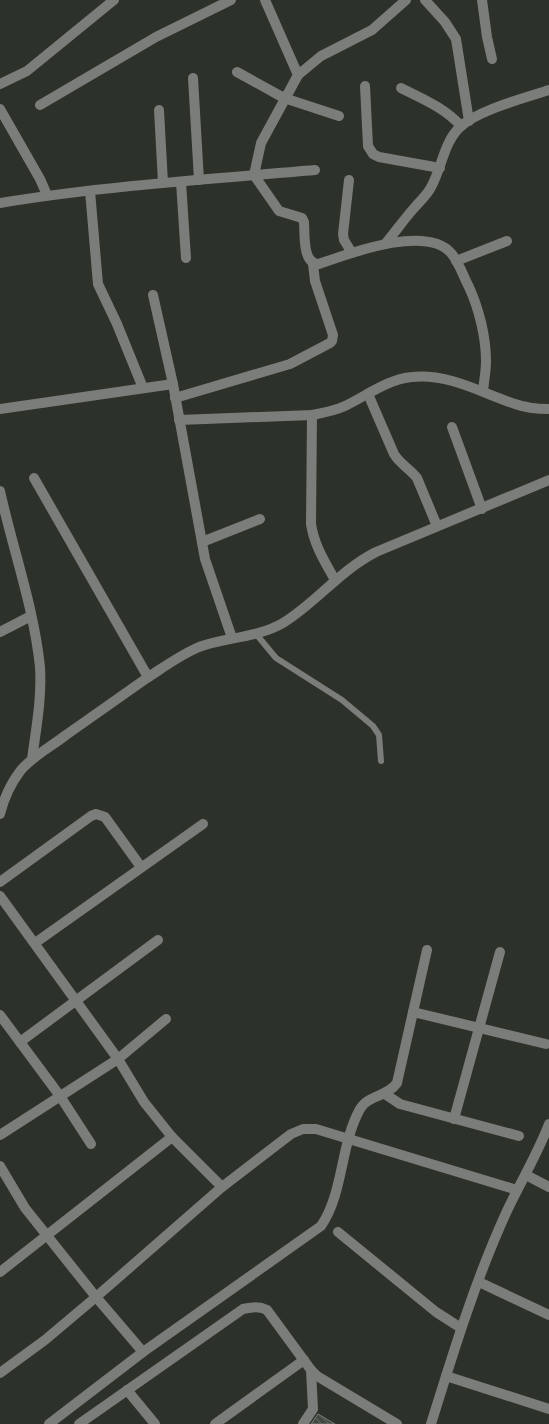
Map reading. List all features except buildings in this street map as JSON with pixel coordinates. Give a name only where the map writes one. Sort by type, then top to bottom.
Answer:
[{"type":"street","points":[[0,84],[27,71],[114,0]]},
{"type":"street","points":[[40,105],[156,37],[231,0]]},
{"type":"street","points":[[265,0],[298,75]]},
{"type":"street","points":[[175,398],[290,364],[332,341],[333,335],[315,281],[313,264],[310,262],[307,254],[304,222],[302,218],[279,211],[254,175],[261,143],[298,75],[321,56],[372,30],[406,0]]},
{"type":"street","points":[[425,0],[445,22],[456,39],[465,124]]},
{"type":"street","points":[[482,0],[492,59]]},
{"type":"street","points":[[237,72],[284,98],[339,116]]},
{"type":"street","points":[[193,78],[200,180]]},
{"type":"street","points":[[365,86],[370,151],[379,157],[440,168]]},
{"type":"street","points":[[401,88],[443,109],[465,124]]},
{"type":"street","points":[[386,243],[427,194],[440,168],[446,147],[453,136],[465,124],[485,113],[549,90]]},
{"type":"street","points":[[0,109],[40,179],[47,195]]},
{"type":"street","points":[[159,110],[163,183]]},
{"type":"street","points":[[0,203],[47,195],[316,170]]},
{"type":"street","points":[[349,180],[343,234],[344,240],[352,253]]},
{"type":"street","points":[[181,182],[186,258]]},
{"type":"street","points":[[90,191],[98,284],[117,324],[143,388]]},
{"type":"street","points":[[313,264],[319,264],[386,243],[407,241],[436,244],[450,252],[471,293],[484,340],[486,362],[483,391]]},
{"type":"street","points":[[456,261],[507,241]]},
{"type":"street","points":[[153,295],[173,384],[205,559],[232,638]]},
{"type":"street","points":[[179,420],[312,415],[336,409],[393,382],[410,377],[425,376],[452,381],[483,391],[516,405],[549,409]]},
{"type":"street","points":[[0,408],[173,384]]},
{"type":"street","points":[[368,394],[397,460],[417,478],[438,526]]},
{"type":"street","points":[[312,415],[312,530],[318,549],[335,580]]},
{"type":"street","points":[[452,427],[482,509]]},
{"type":"street","points":[[34,478],[148,677]]},
{"type":"street","points":[[0,814],[2,802],[14,781],[32,759],[148,677],[187,653],[200,647],[232,638],[256,634],[272,628],[300,611],[358,561],[549,480]]},
{"type":"street","points":[[0,491],[31,616],[40,670],[32,759]]},
{"type":"street","points":[[202,542],[260,519]]},
{"type":"street","points":[[0,632],[31,616]]},
{"type":"street","points":[[0,882],[96,814],[105,817],[140,867]]},
{"type":"street","points":[[35,943],[203,824]]},
{"type":"street","points":[[0,896],[77,1000],[118,1059],[144,1102],[172,1137],[222,1187]]},
{"type":"street","points":[[20,1042],[158,940]]},
{"type":"street","points":[[49,1424],[143,1352],[321,1226],[331,1208],[355,1140],[360,1109],[371,1099],[390,1091],[397,1083],[427,950]]},
{"type":"street","points":[[454,1119],[500,952]]},
{"type":"street","points":[[413,1012],[546,1044]]},
{"type":"street","points":[[0,1015],[60,1096],[90,1144]]},
{"type":"street","points":[[0,1135],[118,1059],[166,1019]]},
{"type":"street","points":[[385,1094],[400,1104],[519,1136]]},
{"type":"street","points":[[430,1424],[461,1328],[495,1238],[549,1124]]},
{"type":"street","points":[[0,1373],[45,1340],[222,1187],[292,1134],[303,1129],[316,1129],[355,1140],[517,1190]]},
{"type":"street","points":[[0,1272],[172,1137]]},
{"type":"street","points":[[0,1166],[26,1208],[96,1297],[143,1352]]},
{"type":"street","points":[[526,1175],[549,1187]]},
{"type":"street","points":[[338,1232],[436,1312],[461,1328]]},
{"type":"street","points":[[479,1282],[549,1315]]},
{"type":"street","points":[[80,1424],[243,1309],[260,1307],[267,1310],[311,1370],[328,1384],[397,1424]]},
{"type":"street","points":[[215,1424],[304,1360]]},
{"type":"street","points":[[303,1424],[313,1409],[311,1370]]},
{"type":"street","points":[[446,1376],[549,1409]]},
{"type":"street","points":[[127,1390],[155,1424]]},
{"type":"lane","points":[[256,634],[276,658],[342,700],[373,726],[379,735],[380,761]]}]
